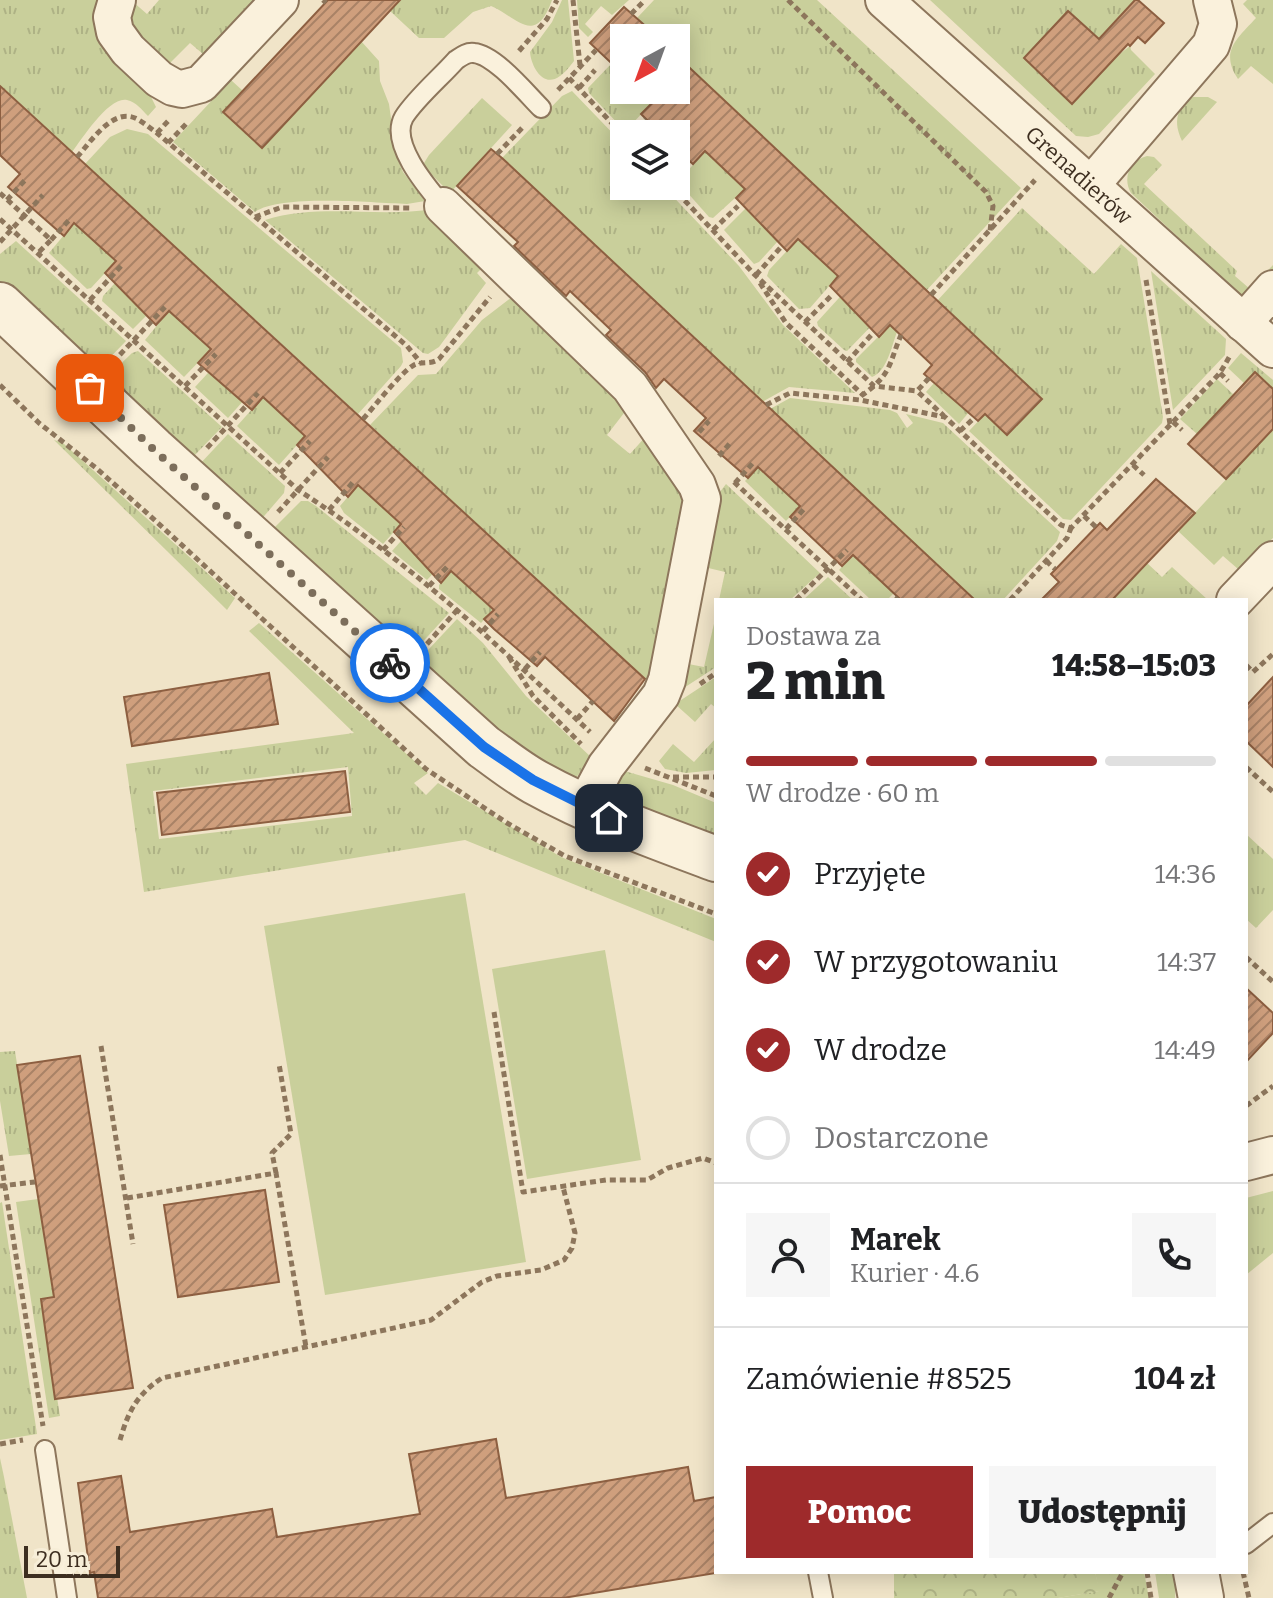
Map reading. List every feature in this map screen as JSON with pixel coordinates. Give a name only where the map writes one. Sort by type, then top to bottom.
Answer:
[{"type":"street","points":[[117,0],[112,17],[115,32],[128,50],[159,79],[182,89],[201,84],[280,0]]},
{"type":"street","name":"Grenadierów","points":[[884,0],[1091,185],[1240,332],[1273,349]]},
{"type":"street","points":[[1091,185],[1211,45],[1218,24],[1212,0]]},
{"type":"street","points":[[442,205],[630,387],[688,471],[702,499],[667,680],[661,695],[611,759],[584,807]]},
{"type":"street","points":[[1240,332],[1273,289]]},
{"type":"street","points":[[0,305],[182,475],[484,747],[533,780],[584,807],[714,858]]},
{"type":"street","points":[[1237,598],[1273,560]]},
{"type":"street","points":[[1248,1161],[1273,1155]]},
{"type":"lane","points":[[442,205],[424,185],[401,135],[404,118],[456,60],[466,53],[476,52],[545,103]]},
{"type":"lane","points":[[45,1450],[67,1598]]},
{"type":"lane","points":[[1248,1542],[1273,1523]]},
{"type":"lane","points":[[818,1574],[823,1598]]},
{"type":"path","points":[[502,70],[542,26],[557,0]]},
{"type":"path","points":[[573,0],[580,66]]},
{"type":"path","points":[[631,14],[645,0]]},
{"type":"path","points":[[788,0],[986,192],[993,206],[990,231]]},
{"type":"path","points":[[545,103],[596,50]]},
{"type":"path","points":[[579,88],[595,70]]},
{"type":"path","points":[[569,78],[610,121]]},
{"type":"path","points":[[77,157],[115,118],[136,118],[407,346],[421,363]]},
{"type":"path","points":[[157,133],[170,119]]},
{"type":"path","points":[[168,143],[181,129]]},
{"type":"path","points":[[931,295],[1058,156]]},
{"type":"path","points":[[7,200],[26,179]]},
{"type":"path","points":[[0,193],[51,240]]},
{"type":"path","points":[[0,242],[43,195]]},
{"type":"path","points":[[684,200],[755,275],[874,386],[917,391],[1061,525],[1071,528]]},
{"type":"path","points":[[255,217],[282,207],[399,210],[442,205]]},
{"type":"path","points":[[713,230],[738,206]]},
{"type":"path","points":[[0,219],[298,490],[383,550],[458,609],[579,721],[593,701]]},
{"type":"path","points":[[38,253],[70,219]]},
{"type":"path","points":[[755,275],[782,246]]},
{"type":"path","points":[[90,300],[121,266]]},
{"type":"path","points":[[363,419],[411,368],[439,359],[511,271]]},
{"type":"path","points":[[1145,271],[1172,423],[1182,430]]},
{"type":"path","points":[[755,275],[786,323],[863,395]]},
{"type":"path","points":[[805,322],[833,294]]},
{"type":"path","points":[[90,388],[165,307]]},
{"type":"path","points":[[847,362],[874,332]]},
{"type":"path","points":[[1012,598],[1067,538],[1071,528],[1220,373],[1240,332]]},
{"type":"path","points":[[855,399],[874,386],[891,365],[901,335]]},
{"type":"path","points":[[185,386],[216,354]]},
{"type":"path","points":[[1220,373],[1228,381]]},
{"type":"path","points":[[917,391],[929,378]]},
{"type":"path","points":[[182,475],[258,393]]},
{"type":"path","points":[[766,405],[790,393],[855,399],[945,417]]},
{"type":"path","points":[[960,431],[972,420]]},
{"type":"path","points":[[280,473],[310,441]]},
{"type":"path","points":[[298,490],[328,457]]},
{"type":"path","points":[[735,483],[753,463]]},
{"type":"path","points":[[1133,464],[1144,475]]},
{"type":"path","points":[[724,473],[860,598]]},
{"type":"path","points":[[329,510],[354,481]]},
{"type":"path","points":[[786,529],[804,509]]},
{"type":"path","points":[[1084,516],[1096,527]]},
{"type":"path","points":[[383,550],[404,527]]},
{"type":"path","points":[[798,598],[847,550]]},
{"type":"path","points":[[1046,561],[1055,569]]},
{"type":"path","points":[[429,586],[447,567]]},
{"type":"path","points":[[401,672],[458,609]]},
{"type":"path","points":[[483,632],[498,614]]},
{"type":"path","points":[[525,669],[540,652]]},
{"type":"path","points":[[508,654],[533,696],[611,759],[627,760],[714,795]]},
{"type":"path","points":[[1248,667],[1253,672],[1273,654]]},
{"type":"path","points":[[1248,769],[1273,792]]},
{"type":"path","points":[[671,777],[714,777]]},
{"type":"path","points":[[1248,959],[1273,982]]},
{"type":"path","points":[[494,1012],[523,1192],[606,1180],[647,1180],[668,1168],[703,1158],[714,1162]]},
{"type":"path","points":[[101,1046],[133,1244]]},
{"type":"path","points":[[279,1064],[291,1134],[272,1153],[306,1347]]},
{"type":"path","points":[[1248,1105],[1273,1086]]},
{"type":"path","points":[[0,1155],[42,1413],[45,1450]]},
{"type":"path","points":[[127,1198],[276,1173]]},
{"type":"path","points":[[3,1186],[35,1182]]},
{"type":"path","points":[[120,1440],[136,1400],[162,1378],[431,1320],[482,1282],[497,1276],[541,1270],[564,1260],[572,1248],[575,1233],[563,1197],[563,1187]]},
{"type":"path","points":[[1109,1598],[1122,1574]]},
{"type":"path","points":[[1147,1574],[1151,1598]]},
{"type":"path","points":[[1243,1574],[1249,1598]]},
{"type":"green space","points":[[0,0],[103,0],[156,107],[148,116],[139,106],[127,100],[112,105],[96,120],[72,152],[0,86]]},
{"type":"green space","points":[[159,0],[254,0],[203,54],[190,43],[167,66],[145,50],[127,17],[132,1],[147,14]]},
{"type":"green space","points":[[400,0],[552,0],[546,14],[532,26],[524,25],[491,6],[473,12],[444,38],[419,38],[390,11]]},
{"type":"green space","points":[[562,0],[568,0],[574,61],[562,75],[548,80],[535,69],[530,52],[552,22]]},
{"type":"green space","points":[[577,0],[629,0],[612,15],[601,6],[585,24],[593,32],[588,37],[579,28]]},
{"type":"green space","points":[[654,0],[817,0],[1021,188],[926,291],[690,68],[690,24],[643,24],[637,18]]},
{"type":"green space","points":[[930,0],[1135,0],[1098,39],[1068,11],[1024,58],[1072,103],[1130,46],[1155,74],[1099,134],[1076,136]]},
{"type":"green space","points":[[1247,0],[1273,0],[1273,84],[1251,66],[1238,79],[1230,60],[1233,46],[1256,18],[1243,4]]},
{"type":"green space","points":[[361,41],[379,61],[380,81],[389,104],[396,154],[403,172],[425,201],[407,204],[305,201],[268,206],[255,212],[173,142],[231,80],[243,91]]},
{"type":"green space","points":[[610,65],[610,104],[651,104],[636,120],[614,120],[589,93],[588,88]]},
{"type":"green space","points":[[572,91],[610,130],[610,200],[676,200],[739,266],[783,325],[855,393],[789,387],[762,402],[502,158],[562,96]]},
{"type":"green space","points":[[1193,97],[1208,97],[1217,102],[1182,141],[1178,116]]},
{"type":"green space","points":[[482,98],[512,125],[450,193],[424,163]]},
{"type":"green space","points":[[127,129],[148,134],[401,348],[401,366],[358,414],[85,164],[110,137]]},
{"type":"green space","points":[[705,151],[745,189],[713,218],[709,217],[690,196],[690,168]]},
{"type":"green space","points":[[1147,156],[1154,157],[1162,165],[1144,184],[1237,271],[1235,276],[1250,289],[1273,265],[1273,276],[1243,298],[1131,193],[1127,181],[1129,170],[1136,161]]},
{"type":"green space","points":[[755,199],[788,230],[754,264],[724,230]]},
{"type":"green space","points":[[1022,208],[1094,274],[1121,244],[1137,258],[1163,417],[1162,423],[1071,520],[1063,519],[969,431],[985,414],[1008,435],[1041,399],[937,301]]},
{"type":"green space","points":[[434,209],[486,264],[477,273],[486,283],[439,347],[428,354],[423,353],[265,220],[306,212]]},
{"type":"green space","points":[[74,223],[116,261],[87,289],[49,253]]},
{"type":"green space","points":[[798,239],[838,276],[810,308],[799,309],[767,276]]},
{"type":"green space","points":[[16,241],[126,341],[95,373],[0,285],[0,254]]},
{"type":"green space","points":[[126,271],[160,302],[133,329],[102,301]]},
{"type":"green space","points":[[1151,271],[1226,339],[1225,355],[1173,410]]},
{"type":"green space","points":[[849,287],[881,316],[847,351],[817,322]]},
{"type":"green space","points":[[516,294],[631,404],[607,435],[630,454],[647,435],[689,492],[656,689],[370,425],[418,375],[436,374],[482,320]]},
{"type":"green space","points":[[169,311],[211,349],[184,377],[145,340]]},
{"type":"green space","points":[[890,325],[897,332],[885,364],[872,377],[856,359]]},
{"type":"green space","points":[[138,351],[222,427],[191,459],[104,380]]},
{"type":"green space","points":[[1241,353],[1273,380],[1273,389],[1245,384],[1228,368]]},
{"type":"green space","points":[[221,359],[254,389],[228,418],[195,387]]},
{"type":"green space","points":[[942,374],[975,405],[959,424],[926,392]]},
{"type":"green space","points":[[1217,379],[1234,395],[1197,434],[1180,419]]},
{"type":"green space","points":[[263,397],[305,436],[279,465],[237,426]]},
{"type":"green space","points":[[790,398],[890,410],[897,413],[907,428],[913,423],[906,414],[943,423],[1060,532],[1057,541],[1005,598],[973,598],[770,409]]},
{"type":"green space","points":[[1273,429],[1273,538],[1238,569],[1223,556],[1214,565],[1178,531]]},
{"type":"green space","points":[[228,434],[285,486],[284,493],[259,522],[198,466]]},
{"type":"green space","points":[[54,440],[63,443],[235,598],[227,610]]},
{"type":"green space","points":[[758,467],[800,506],[786,521],[745,481]]},
{"type":"green space","points":[[726,484],[820,573],[792,598],[719,598],[725,572],[700,566],[716,497]]},
{"type":"green space","points":[[358,485],[401,524],[383,544],[344,513],[340,506]]},
{"type":"green space","points":[[301,501],[316,506],[449,613],[408,658],[270,532]]},
{"type":"green space","points":[[409,532],[443,563],[427,580],[392,551]]},
{"type":"green space","points":[[853,555],[894,593],[889,598],[869,598],[839,570]]},
{"type":"green space","points":[[1147,563],[1162,577],[1172,567],[1206,598],[1114,598]]},
{"type":"green space","points":[[451,571],[493,610],[481,623],[439,589]]},
{"type":"green space","points":[[828,577],[851,598],[805,598]]},
{"type":"green space","points":[[457,619],[483,643],[526,696],[592,758],[570,785],[536,764],[414,665]]},
{"type":"green space","points":[[259,623],[428,773],[414,783],[426,795],[438,783],[561,857],[714,918],[714,941],[465,840],[144,892],[126,764],[354,733],[249,631]],"holes":[[[348,767],[352,816],[159,839],[153,791]]]},
{"type":"green space","points":[[714,624],[714,668],[673,695],[678,662],[704,667]]},
{"type":"green space","points":[[714,678],[714,706],[711,704],[695,722],[675,704]]},
{"type":"green space","points":[[714,740],[714,770],[686,773],[665,769],[659,761],[673,744],[694,762]]},
{"type":"green space","points":[[621,770],[673,785],[714,802],[714,837],[612,805],[608,788]]},
{"type":"green space","points":[[1248,836],[1273,859],[1273,910],[1256,928],[1248,921]]},
{"type":"green space","points":[[465,893],[526,1262],[325,1295],[264,926]]},
{"type":"green space","points":[[605,950],[641,1160],[527,1179],[492,969]]},
{"type":"green space","points":[[15,1051],[31,1154],[9,1156],[0,1101],[0,1052]]},
{"type":"green space","points":[[1273,1191],[1273,1253],[1248,1273],[1248,1197]]},
{"type":"green space","points":[[38,1199],[54,1297],[41,1299],[60,1416],[49,1418],[16,1202]]},
{"type":"green space","points":[[0,1203],[37,1434],[0,1440]]},
{"type":"green space","points":[[0,1458],[4,1477],[27,1598],[0,1598]]},
{"type":"green space","points":[[894,1574],[1096,1574],[1100,1591],[1058,1598],[894,1598]]},
{"type":"green space","points":[[1095,1574],[1144,1574],[1149,1598],[1058,1598],[1099,1591]]},
{"type":"green space","points":[[1155,1574],[1176,1574],[1175,1598],[1159,1598]]},
{"type":"building","points":[[328,0],[400,0],[262,148],[223,112]]},
{"type":"building","points":[[1135,0],[1164,23],[1145,43],[1138,37],[1130,46],[1128,44],[1072,104],[1024,58],[1068,11],[1099,39]]},
{"type":"building","points":[[624,7],[643,24],[610,24],[610,62],[590,43]]},
{"type":"building","points":[[690,68],[1042,399],[1007,435],[985,414],[978,421],[924,374],[932,365],[890,325],[879,337],[830,286],[838,276],[798,239],[787,251],[736,198],[745,189],[705,151],[693,164],[690,161],[690,120],[647,120],[641,114],[651,104],[690,104]]},
{"type":"building","points":[[0,86],[645,679],[614,721],[545,657],[537,666],[494,629],[484,619],[494,610],[451,571],[441,583],[394,532],[401,524],[358,485],[348,497],[297,445],[305,436],[263,397],[252,410],[198,363],[211,349],[169,311],[156,325],[105,273],[116,261],[74,223],[64,236],[8,187],[20,174],[0,155]]},
{"type":"building","points":[[491,149],[973,598],[899,598],[853,555],[842,566],[790,517],[800,506],[758,467],[748,478],[694,431],[706,418],[664,379],[656,388],[645,372],[606,335],[611,330],[570,291],[566,296],[514,246],[518,242],[457,186]]},
{"type":"building","points":[[1255,372],[1273,389],[1273,429],[1226,479],[1188,444]]},
{"type":"building","points":[[1156,479],[1195,513],[1114,598],[1043,598],[1059,582],[1051,574],[1100,523],[1107,530]]},
{"type":"building","points":[[269,673],[278,724],[132,746],[124,697]]},
{"type":"building","points":[[1273,677],[1273,767],[1248,743],[1248,704]]},
{"type":"building","points":[[345,771],[350,812],[162,835],[157,793]]},
{"type":"building","points":[[1248,990],[1273,1013],[1273,1033],[1248,1060]]},
{"type":"building","points":[[80,1056],[133,1388],[55,1399],[41,1299],[54,1297],[17,1065]]},
{"type":"building","points":[[265,1190],[279,1282],[178,1297],[164,1205]]},
{"type":"building","points":[[496,1439],[506,1498],[688,1467],[694,1501],[714,1497],[714,1573],[563,1598],[98,1598],[94,1572],[90,1573],[78,1483],[121,1476],[130,1532],[272,1509],[277,1537],[420,1514],[409,1454]]},
{"type":"way so far","points":[[90,388],[390,663]]},
{"type":"route","points":[[390,663],[484,747],[533,780],[609,818]]}]
